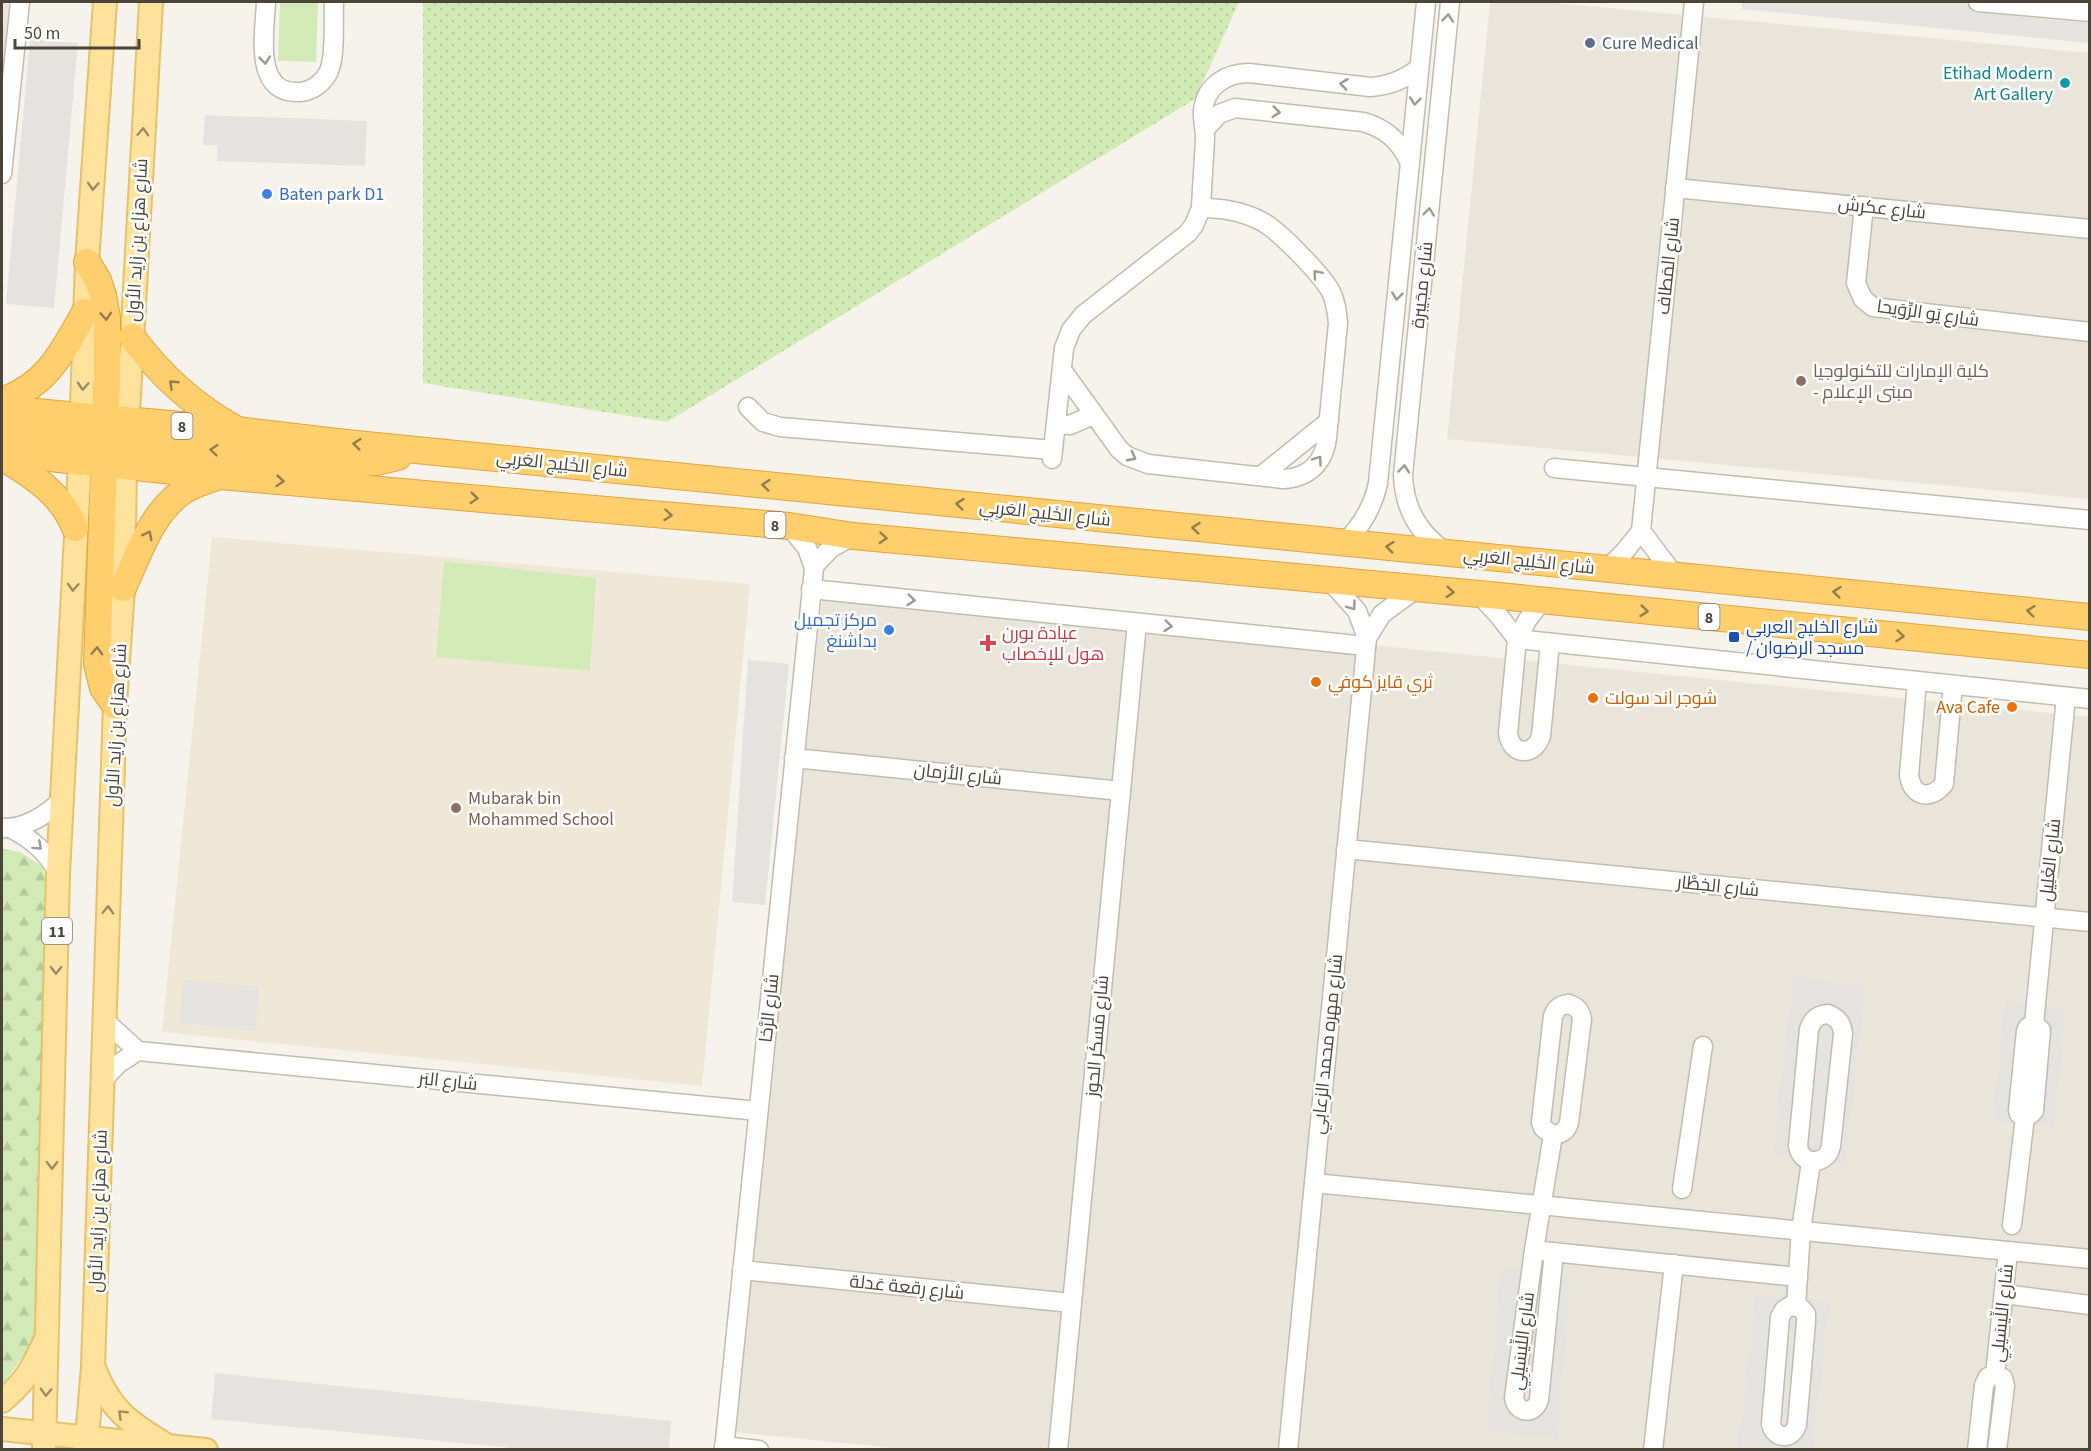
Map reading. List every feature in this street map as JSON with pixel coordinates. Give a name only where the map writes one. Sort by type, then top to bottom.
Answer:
[{"type":"highway","points":[[87,262],[98,280],[106,306],[107,383],[103,442],[97,664],[103,688],[115,705]]},
{"type":"highway","points":[[2,401],[27,390],[50,370],[65,349],[85,312]]},
{"type":"highway","points":[[132,337],[144,354],[173,384],[203,409],[237,430]]},
{"type":"highway","name":"شارع الخَلِيج العَربِي","points":[[2,409],[103,442],[221,476],[789,526],[853,536],[1479,594],[2090,655]]},
{"type":"highway","name":"شارع الخَلِيج العَربِي","points":[[2,455],[103,442],[237,430],[417,450],[2090,617]]},
{"type":"highway","points":[[2,432],[360,463],[398,458],[417,450]]},
{"type":"highway","points":[[2,455],[47,487],[64,506],[75,528]]},
{"type":"highway","points":[[123,588],[155,522],[172,500],[192,486],[221,476]]},
{"type":"main road","name":"شارع هزاع بن زايد الأول","points":[[87,1444],[93,1367],[115,705],[123,588],[85,312],[105,2]]},
{"type":"main road","name":"شارع هزاع بن زايد الأول","points":[[45,1442],[58,872],[75,528],[103,442],[132,337],[151,2]]},
{"type":"main road","points":[[2,1401],[20,1386],[30,1372],[48,1334]]},
{"type":"main road","points":[[93,1367],[102,1389],[117,1409],[134,1425],[167,1446]]},
{"type":"main road","points":[[2,1429],[45,1442],[206,1449]]},
{"type":"street","points":[[2,174],[6,95],[20,2]]},
{"type":"street","points":[[266,2],[265,68],[278,86],[301,92],[317,86],[328,73],[331,65],[334,2]]},
{"type":"street","name":"شارع مجَيبرة","points":[[1344,543],[1368,513],[1378,483],[1426,2]]},
{"type":"street","name":"شارع مجَيبرة","points":[[1448,553],[1430,539],[1416,522],[1407,503],[1403,475],[1450,2]]},
{"type":"street","name":"شارع المَطاف","points":[[1641,531],[1694,2]]},
{"type":"street","points":[[1978,2],[2090,12]]},
{"type":"street","points":[[748,407],[762,422],[780,427],[1053,454],[1067,339],[1077,322],[1194,225],[1201,208],[1205,129],[1203,110],[1205,100],[1216,84],[1231,75],[1260,73],[1370,87],[1391,84],[1419,68]]},
{"type":"street","points":[[1231,75],[1226,91],[1227,98],[1235,108]]},
{"type":"street","points":[[1205,129],[1219,114],[1235,108],[1371,124],[1394,138],[1409,161]]},
{"type":"street","name":"شارع عكرش","points":[[1675,188],[2090,228]]},
{"type":"street","name":"شارع يَو الرِّوَيحا","points":[[1864,206],[1856,283],[1863,299],[1874,307],[2090,332]]},
{"type":"street","points":[[1062,370],[1119,449],[1137,461],[1290,478],[1299,477],[1312,469],[1323,455],[1329,421],[1338,323],[1336,304],[1326,283],[1302,256],[1263,221],[1226,210],[1201,208]]},
{"type":"street","points":[[1056,424],[1070,425],[1094,415]]},
{"type":"street","points":[[1260,476],[1329,421]]},
{"type":"street","points":[[1554,468],[2090,520]]},
{"type":"street","points":[[789,526],[807,549],[814,566],[831,548],[853,536]]},
{"type":"street","points":[[1607,569],[1641,531],[1675,576]]},
{"type":"street","name":"شارع الرَّخا","points":[[724,1448],[814,566]]},
{"type":"street","name":"شارع مهره محمد الزعابي","points":[[1288,1449],[1366,642],[1357,611],[1329,580]]},
{"type":"street","points":[[811,589],[1137,623],[1366,642]]},
{"type":"street","name":"شارع مهره محمد الزعابي","points":[[1366,642],[1383,614],[1416,589]]},
{"type":"street","points":[[1479,594],[1517,639],[2090,699]]},
{"type":"street","points":[[1542,601],[1528,619],[1517,639],[1508,733],[1509,741],[1520,751],[1534,748],[1541,736],[1550,643]]},
{"type":"street","name":"شارع مَسكَر الحوز","points":[[1058,1449],[1137,623]]},
{"type":"street","points":[[1917,681],[1909,775],[1910,784],[1922,795],[1931,795],[1944,784],[1953,685]]},
{"type":"street","name":"شارع الغَلِيل","points":[[2012,1225],[2025,1117],[2034,1111],[2041,1030],[2034,1024],[2066,697]]},
{"type":"street","name":"شارع الأزمان","points":[[795,758],[1120,791]]},
{"type":"street","points":[[6,828],[38,818],[62,800]]},
{"type":"street","points":[[6,828],[25,836],[38,846],[50,858],[58,872]]},
{"type":"street","name":"شارع الخِطَّار","points":[[1346,849],[2090,922]]},
{"type":"street","points":[[1569,1004],[1575,1006],[1582,1018],[1578,1053],[1569,1123],[1566,1130],[1553,1135],[1543,1128],[1541,1122],[1553,1016],[1556,1009],[1569,1004]]},
{"type":"street","points":[[1828,1014],[1836,1017],[1842,1025],[1843,1034],[1831,1146],[1830,1152],[1822,1160],[1811,1162],[1802,1156],[1798,1146],[1809,1029],[1812,1021],[1820,1015],[1828,1014]]},
{"type":"street","points":[[102,1081],[118,1064],[138,1051],[104,1020]]},
{"type":"street","points":[[1682,1189],[1703,1046]]},
{"type":"street","name":"شارع البَر","points":[[138,1051],[758,1111]]},
{"type":"street","name":"شارع اللِّيسَيلِي","points":[[1553,1135],[1534,1250],[1514,1398],[1515,1405],[1526,1412],[1537,1406],[1539,1400],[1554,1252]]},
{"type":"street","points":[[1796,1306],[1801,1230],[1811,1162]]},
{"type":"street","name":"شارع اللِّيسَيلِي","points":[[1314,1183],[2090,1258]]},
{"type":"street","points":[[1534,1250],[1798,1277]]},
{"type":"street","name":"شارع اللِّيسَيلِي","points":[[1995,1375],[2008,1251]]},
{"type":"street","points":[[1653,1449],[1674,1264]]},
{"type":"street","name":"شارع رِقعة عَدلة","points":[[742,1270],[1072,1303]]},
{"type":"street","points":[[2004,1294],[2090,1305]]},
{"type":"street","points":[[1790,1306],[1796,1306],[1802,1308],[1806,1314],[1797,1425],[1795,1431],[1784,1437],[1777,1435],[1771,1424],[1780,1317],[1784,1310],[1790,1306]]},
{"type":"street","name":"شارع اللِّيسَيلِي","points":[[1977,1449],[1984,1385],[1988,1377],[1995,1375],[2002,1378],[2005,1386],[1997,1449]]},
{"type":"street","points":[[724,1448],[759,1449]]},
{"type":"shaded area","points":[[2,2],[9,2],[2,93]]},
{"type":"shaded area","points":[[1490,2],[1545,2],[2089,53],[2089,499],[1447,439]]},
{"type":"shaded area","points":[[1742,2],[1974,2],[1974,12],[2089,23],[2089,43],[1742,9]]},
{"type":"shaded area","points":[[30,39],[78,43],[54,308],[6,304]]},
{"type":"shaded area","points":[[205,115],[367,121],[365,166],[217,161],[217,145],[203,145]]},
{"type":"shaded area","name":"Mubarak bin Mohammed School","points":[[212,537],[750,584],[702,1086],[162,1032]]},
{"type":"shaded area","points":[[823,590],[2089,717],[2089,1449],[913,1450],[734,1432]]},
{"type":"shaded area","points":[[748,660],[789,664],[765,905],[732,902]]},
{"type":"shaded area","points":[[1793,976],[1866,986],[1845,1165],[1772,1155]]},
{"type":"shaded area","points":[[183,979],[259,987],[256,1031],[179,1023]]},
{"type":"shaded area","points":[[2005,1001],[2066,1007],[2055,1126],[1992,1122]]},
{"type":"shaded area","points":[[1501,1267],[1571,1274],[1558,1439],[1486,1432]]},
{"type":"shaded area","points":[[1756,1295],[1830,1302],[1813,1449],[1737,1450]]},
{"type":"shaded area","points":[[215,1373],[671,1421],[669,1449],[522,1449],[211,1419]]},
{"type":"green space","points":[[280,2],[318,2],[316,62],[278,61]]},
{"type":"green space","points":[[423,2],[1239,2],[1195,99],[667,422],[423,383]]},
{"type":"green space","points":[[444,561],[596,578],[590,671],[436,657]]},
{"type":"green space","points":[[2,849],[20,852],[43,867],[49,893],[35,1340],[2,1385]]},
{"type":"place","name":"Cure Medical","points":[[1590,43]]},
{"type":"place","name":"Etihad Modern Art Gallery","points":[[2065,83]]},
{"type":"place","name":"Baten park D1","points":[[267,194]]},
{"type":"place","name":"كلية الإمارات للتكنولوجيا - مبنى الإعلام","points":[[1801,381]]},
{"type":"place","name":"مركز تجميل بداشنغ","points":[[889,630]]},
{"type":"place","name":"شارع الخليج العربي / مسجد الرضوان","points":[[1734,637]]},
{"type":"place","name":"عيادة بورن هول للإخصاب","points":[[988,643]]},
{"type":"place","name":"ثري قايز كوفي","points":[[1316,682]]},
{"type":"place","name":"شوجر اند سولت","points":[[1593,698]]},
{"type":"place","name":"Ava Cafe","points":[[2012,707]]},
{"type":"place","name":"Mubarak bin Mohammed School","points":[[456,808]]}]
